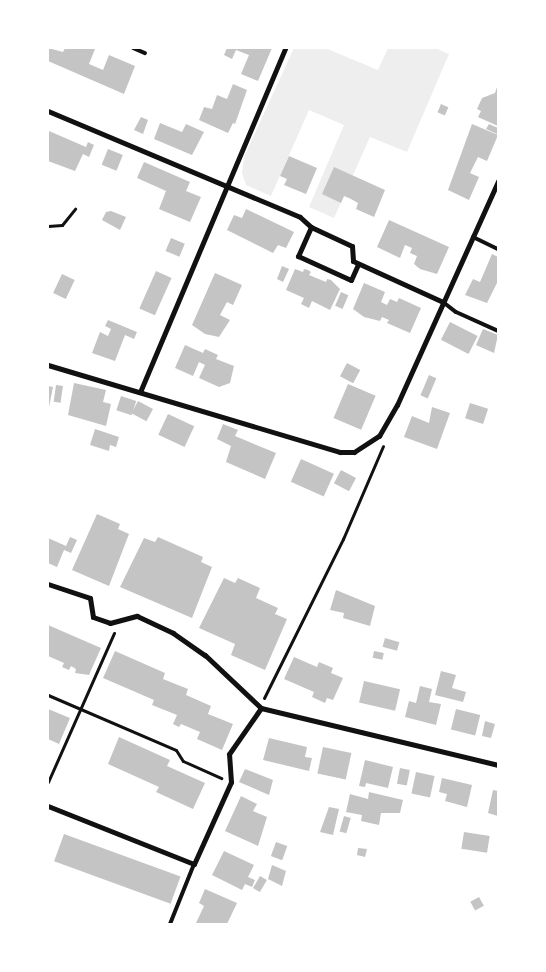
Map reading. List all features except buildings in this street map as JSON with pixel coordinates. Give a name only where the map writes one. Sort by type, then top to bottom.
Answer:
[{"type":"street","points":[[140,392],[285,48]]},
{"type":"street","points":[[48,111],[227,185],[300,218],[311,227],[352,246],[353,261],[358,264],[443,302]]},
{"type":"street","points":[[48,365],[340,452],[354,452],[367,446],[382,432],[498,181]]},
{"type":"street","points":[[311,227],[298,256],[351,280],[358,264]]},
{"type":"street","points":[[48,584],[90,598],[93,617],[110,623],[121,618],[137,616],[191,643],[261,708],[498,765]]},
{"type":"street","points":[[48,806],[194,864],[230,782],[229,754],[261,708]]},
{"type":"lane","points":[[134,48],[145,52]]},
{"type":"lane","points":[[473,237],[498,249]]},
{"type":"lane","points":[[443,302],[456,312],[498,331]]},
{"type":"lane","points":[[170,924],[194,864]]},
{"type":"path","points":[[48,226],[62,225],[75,209]]},
{"type":"path","points":[[261,708],[343,538],[386,441],[382,432]]},
{"type":"path","points":[[48,782],[121,618]]},
{"type":"path","points":[[48,695],[176,750],[184,761],[230,782]]},
{"type":"shaded area","points":[[294,48],[325,48],[378,70],[388,48],[435,48],[449,54],[407,152],[370,137],[334,218],[309,207],[344,125],[309,110],[271,196],[246,185],[242,173],[244,157]]}]
